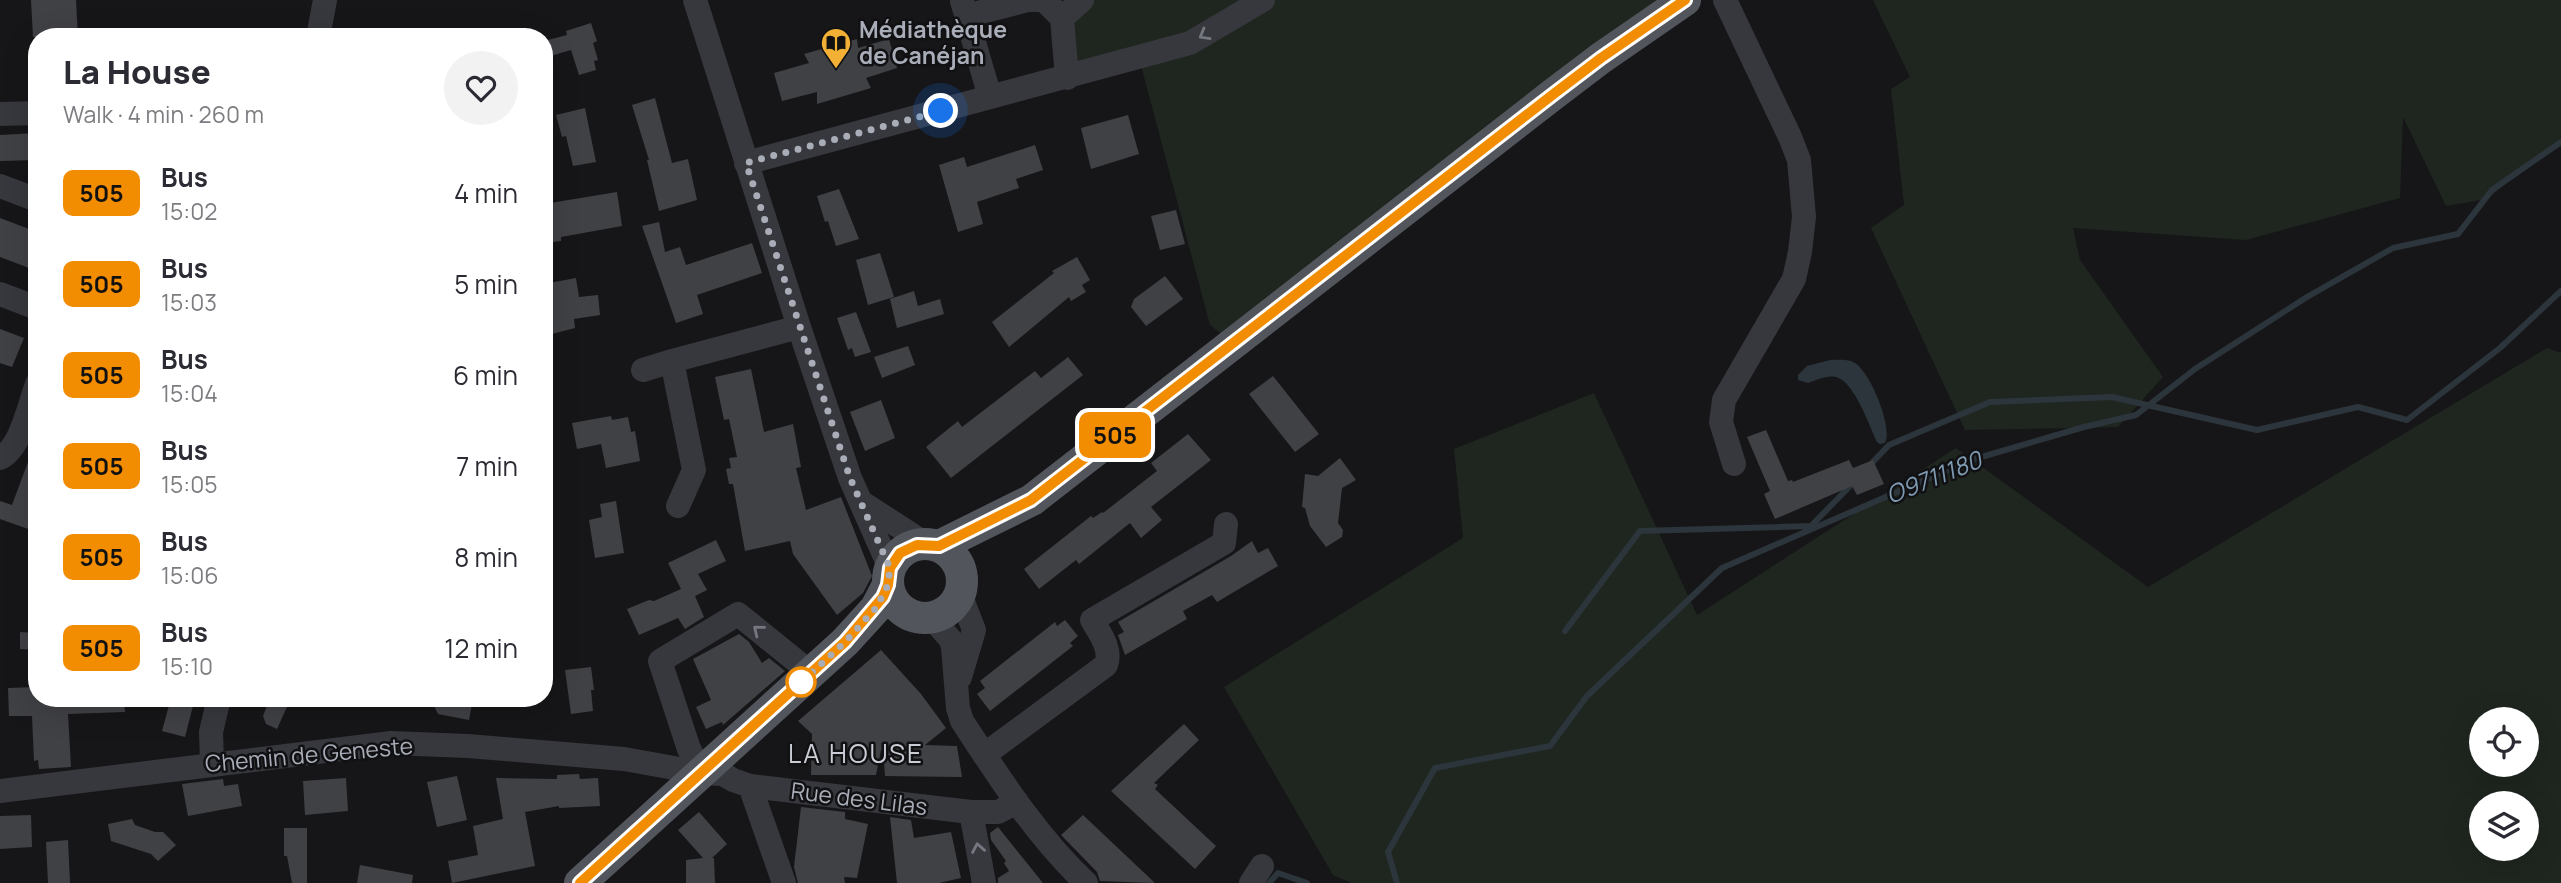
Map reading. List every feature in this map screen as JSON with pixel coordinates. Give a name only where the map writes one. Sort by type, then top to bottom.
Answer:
[{"type":"main road","points":[[845,642],[952,607],[960,581],[1031,500],[1561,88],[1685,0]]},
{"type":"main road","points":[[580,883],[845,642],[876,608],[900,553],[917,545],[932,545],[1031,500]]},
{"type":"main road","points":[[932,545],[955,559],[960,581]]},
{"type":"main road","points":[[889,577],[891,598],[899,608],[921,617]]},
{"type":"street","points":[[320,28],[325,0]]},
{"type":"street","points":[[695,0],[799,327],[889,577]]},
{"type":"street","points":[[990,97],[964,8],[1044,0],[1062,18],[1067,78]]},
{"type":"street","points":[[1062,18],[1082,0]]},
{"type":"street","points":[[746,163],[1190,43],[1263,0]]},
{"type":"street","points":[[1725,0],[1799,160],[1804,216],[1794,279],[1724,400],[1721,422],[1734,464]]},
{"type":"street","points":[[0,114],[28,113]]},
{"type":"street","points":[[0,186],[28,197]]},
{"type":"street","points":[[0,294],[28,305]]},
{"type":"street","points":[[643,370],[799,327]]},
{"type":"street","points":[[672,362],[694,470],[678,506]]},
{"type":"street","points":[[0,458],[16,443],[28,409]]},
{"type":"street","points":[[860,501],[932,545]]},
{"type":"street","points":[[984,755],[1106,665],[1109,658],[1108,649],[1092,620],[1224,543],[1226,524]]},
{"type":"street","points":[[956,688],[974,630],[960,581]]},
{"type":"street","points":[[702,773],[689,749],[660,661],[738,614],[811,673]]},
{"type":"street","points":[[921,617],[951,640],[962,720],[1017,802],[1061,860],[1086,883]]},
{"type":"street","points":[[212,763],[211,732],[217,707]]},
{"type":"street","name":"Chemin de Geneste","points":[[0,791],[391,743],[468,746],[624,760],[702,773]]},
{"type":"street","name":"Rue des Lilas","points":[[702,773],[723,774],[750,786],[971,812],[998,812],[1017,802]]},
{"type":"street","points":[[750,786],[784,882]]},
{"type":"street","points":[[971,812],[984,883]]},
{"type":"shaded area","points":[[1082,0],[1685,0],[1233,343],[1210,325],[1139,58],[1067,78],[1062,18]]},
{"type":"shaded area","points":[[1873,0],[2561,0],[2561,138],[2487,199],[2446,206],[2403,117],[2400,198],[2246,240],[2073,228],[2080,260],[2163,377],[2118,427],[1965,430],[1871,228],[1904,205],[1891,89],[1910,77]]},
{"type":"shaded area","points":[[2547,348],[2561,353],[2561,883],[1351,883],[1333,875],[1224,687],[1463,538],[1454,449],[1594,393],[1697,615],[1956,448],[2148,587]]},
{"type":"shaded area","points":[[1830,360],[1853,362],[1866,375],[1883,413],[1887,436],[1885,443],[1877,442],[1855,395],[1843,380],[1832,377],[1808,383],[1798,380],[1798,375],[1807,366]]},
{"type":"building","points":[[31,0],[76,0],[78,28],[33,28]]},
{"type":"building","points":[[591,23],[597,41],[593,43],[598,60],[594,61],[596,70],[579,75],[571,50],[553,55],[553,39],[567,35],[566,31]]},
{"type":"building","name":"Médiathèque de Canéjan","points":[[857,39],[858,48],[889,39],[897,68],[866,78],[871,88],[817,104],[817,92],[782,101],[774,73],[809,63],[804,54]]},
{"type":"building","points":[[655,98],[672,163],[688,159],[697,200],[659,211],[649,160],[632,105]]},
{"type":"building","points":[[585,108],[596,162],[573,166],[566,136],[562,137],[556,115]]},
{"type":"building","points":[[1128,115],[1139,154],[1091,169],[1081,128]]},
{"type":"building","points":[[28,133],[28,160],[0,161],[0,135]]},
{"type":"building","points":[[1035,145],[1043,170],[1016,179],[1019,188],[977,202],[983,224],[958,232],[939,165],[964,157],[967,167]]},
{"type":"building","points":[[839,189],[859,239],[836,246],[817,196]]},
{"type":"building","points":[[617,192],[622,226],[561,237],[561,241],[553,242],[553,203]]},
{"type":"building","points":[[1176,210],[1185,244],[1160,250],[1151,216]]},
{"type":"building","points":[[0,218],[28,229],[28,268],[0,257]]},
{"type":"building","points":[[659,222],[665,252],[680,247],[686,265],[752,243],[762,273],[697,295],[703,314],[676,323],[642,226]]},
{"type":"building","points":[[880,253],[894,297],[868,305],[856,260]]},
{"type":"building","points":[[1077,257],[1090,280],[1082,285],[1086,292],[1071,301],[1069,297],[1009,347],[992,322],[1054,273],[1052,271]]},
{"type":"building","points":[[1165,276],[1183,299],[1146,326],[1131,307],[1134,299]]},
{"type":"building","points":[[576,278],[579,297],[598,295],[600,315],[574,319],[575,328],[553,334],[553,282]]},
{"type":"building","points":[[914,291],[918,306],[940,299],[944,314],[897,328],[890,299]]},
{"type":"building","points":[[856,312],[871,352],[855,357],[852,348],[848,350],[837,318]]},
{"type":"building","points":[[0,329],[24,338],[12,367],[0,363]]},
{"type":"building","points":[[908,346],[915,365],[882,378],[874,357]]},
{"type":"building","points":[[1068,357],[1083,375],[951,478],[926,447],[958,421],[962,427],[1035,371],[1041,378]]},
{"type":"building","points":[[751,369],[764,432],[793,424],[801,467],[796,468],[806,510],[841,497],[872,576],[863,593],[837,615],[793,554],[790,541],[745,551],[733,484],[729,484],[726,469],[731,468],[729,458],[737,457],[729,419],[724,420],[715,377]]},
{"type":"building","points":[[1273,376],[1319,434],[1295,452],[1249,394]]},
{"type":"building","points":[[881,400],[895,438],[865,451],[850,412]]},
{"type":"building","points":[[611,416],[612,420],[628,417],[631,432],[635,431],[640,461],[606,468],[601,444],[577,449],[572,423]]},
{"type":"building","points":[[1766,430],[1788,481],[1793,482],[1849,460],[1853,468],[1873,460],[1884,484],[1857,495],[1852,486],[1775,519],[1764,494],[1770,491],[1747,437]]},
{"type":"building","points":[[1188,434],[1211,460],[1151,507],[1162,520],[1141,538],[1130,523],[1079,564],[1076,560],[1039,589],[1024,569],[1091,516],[1093,518],[1103,513],[1157,471],[1151,463]]},
{"type":"building","points":[[1340,458],[1356,480],[1342,488],[1338,523],[1343,530],[1342,537],[1326,547],[1310,526],[1305,508],[1302,507],[1305,474],[1318,476]]},
{"type":"building","points":[[28,462],[28,529],[0,519],[0,501],[12,505]]},
{"type":"building","points":[[616,501],[624,553],[595,558],[589,520],[602,517],[600,504]]},
{"type":"building","points":[[716,540],[726,561],[698,574],[707,590],[695,596],[704,617],[685,629],[678,618],[639,635],[627,609],[681,589],[668,563]]},
{"type":"building","points":[[1252,541],[1258,553],[1268,548],[1278,566],[1217,602],[1212,595],[1183,611],[1187,619],[1125,655],[1118,635],[1124,632],[1118,622]]},
{"type":"building","points":[[1065,620],[1078,636],[1070,643],[1073,646],[990,711],[977,694],[985,688],[980,681],[1055,622],[1057,626]]},
{"type":"building","points":[[20,632],[28,632],[28,649],[20,649]]},
{"type":"building","points":[[739,634],[749,642],[762,663],[769,658],[785,671],[723,725],[722,722],[706,729],[696,707],[711,700],[693,659]]},
{"type":"building","points":[[881,650],[921,694],[946,728],[925,745],[957,746],[962,777],[885,776],[883,750],[876,775],[811,775],[812,734],[798,721]]},
{"type":"building","points":[[591,667],[593,711],[571,714],[565,670]]},
{"type":"building","points":[[28,687],[28,707],[125,707],[125,712],[68,714],[71,767],[39,769],[38,760],[34,761],[32,716],[9,716],[8,688]]},
{"type":"building","points":[[169,707],[193,707],[185,737],[162,731]]},
{"type":"building","points":[[266,707],[287,707],[277,729],[266,724],[263,716]]},
{"type":"building","points":[[434,707],[471,707],[469,720],[438,714]]},
{"type":"building","points":[[1184,724],[1199,740],[1154,783],[1158,785],[1155,789],[1216,846],[1195,869],[1111,791]]},
{"type":"building","points":[[579,774],[580,779],[598,778],[600,806],[559,806],[525,812],[535,866],[452,883],[448,861],[478,855],[473,826],[503,819],[496,778],[557,779],[557,775]]},
{"type":"building","points":[[457,776],[467,820],[437,827],[427,782]]},
{"type":"building","points":[[346,778],[348,811],[305,815],[303,781]]},
{"type":"building","points":[[223,779],[224,786],[238,784],[242,806],[188,816],[182,784]]},
{"type":"building","points":[[801,807],[845,812],[845,819],[868,824],[857,878],[844,877],[845,883],[798,883],[794,867]]},
{"type":"building","points":[[699,812],[727,844],[712,858],[715,883],[686,883],[686,860],[703,858],[678,830]]},
{"type":"building","points":[[31,815],[32,847],[0,849],[0,816]]},
{"type":"building","points":[[1083,815],[1155,883],[1100,881],[1097,872],[1061,835]]},
{"type":"building","points":[[890,817],[911,820],[914,838],[951,832],[961,878],[939,883],[897,883]]},
{"type":"building","points":[[132,819],[135,825],[163,832],[176,845],[158,861],[151,854],[111,841],[108,824]]},
{"type":"building","points":[[998,827],[1043,883],[998,883],[998,878],[1009,871],[1004,863],[1006,861],[991,840],[990,833]]},
{"type":"building","points":[[284,828],[307,828],[307,883],[292,883],[287,856],[284,856]]},
{"type":"building","points":[[68,840],[70,883],[48,883],[46,842]]},
{"type":"building","points":[[360,865],[413,875],[412,883],[357,883]]},
{"type":"waterway","name":"O9711180","points":[[1397,883],[1388,852],[1435,768],[1550,746],[1587,696],[1722,568],[1971,460],[2084,427],[2136,415],[2195,369],[2307,297],[2393,248],[2458,234],[2492,190],[2561,142]]},
{"type":"waterway","points":[[1869,466],[1889,445],[1990,402],[2112,397],[2257,430],[2358,407],[2407,420],[2500,348],[2561,291]]},
{"type":"waterway","points":[[1565,631],[1640,531],[1811,526],[1852,484]]},
{"type":"waterway","name":"O9711180","points":[[1269,883],[1278,873],[1307,883]]},
{"type":"bus line","name":"505","points":[[580,883],[845,642],[883,597],[890,568],[900,553],[917,545],[939,546],[1031,500],[1551,96],[1685,0]]},
{"type":"place","name":"Médiathèque de Canéjan","points":[[836,70]]},
{"type":"district","name":"LA HOUSE","points":[[856,754]]},
{"type":"route","points":[[801,682],[793,690],[845,642],[876,608],[888,585],[890,568],[850,478],[746,163],[941,111]]}]
